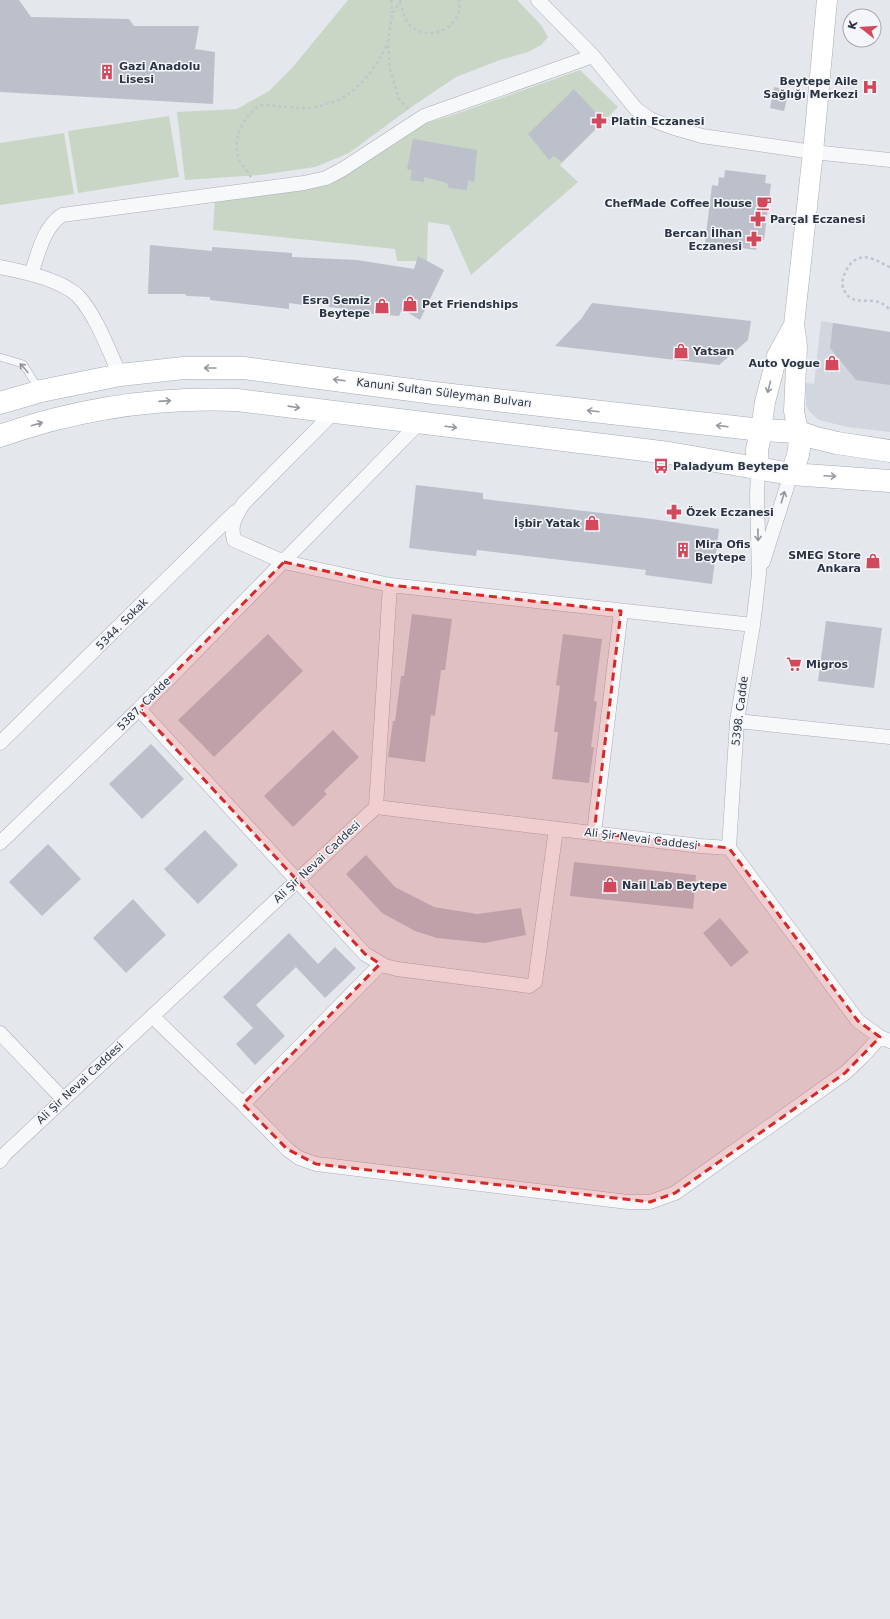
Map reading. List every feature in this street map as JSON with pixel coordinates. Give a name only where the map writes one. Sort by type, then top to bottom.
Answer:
[{"type":"main road","name":"Kanuni Sultan Süleyman Bulvarı","points":[[0,403],[41,391],[120,375],[184,368],[244,368],[434,393],[761,430],[798,432],[830,441],[890,451]]},
{"type":"main road","points":[[0,436],[36,424],[72,415],[132,405],[182,400],[237,400],[669,452],[791,474],[890,481]]},
{"type":"main road","points":[[758,468],[757,450],[761,430]]},
{"type":"main road","points":[[791,474],[798,455],[800,440],[798,432]]},
{"type":"street","points":[[538,0],[593,56],[636,109],[650,119],[702,136],[813,152],[890,160]]},
{"type":"street","points":[[798,432],[794,411],[797,346],[794,325],[813,152],[827,0]]},
{"type":"street","points":[[32,274],[47,230],[54,221],[62,215],[260,189],[326,178],[424,116],[593,56]]},
{"type":"street","points":[[0,267],[32,274],[60,285],[77,295],[90,312],[120,375]]},
{"type":"street","points":[[761,430],[777,356],[794,325]]},
{"type":"street","name":"5344. Sokak","points":[[0,743],[243,504],[334,412]]},
{"type":"street","name":"5387. Cadde","points":[[0,843],[139,709],[419,423]]},
{"type":"street","name":"5398. Cadde","points":[[729,848],[737,721],[759,574],[757,496],[758,468]]},
{"type":"street","name":"5398. Cadde","points":[[759,574],[791,474]]},
{"type":"street","points":[[243,504],[231,529],[234,540],[284,562],[390,585],[752,625]]},
{"type":"street","points":[[376,807],[390,585]]},
{"type":"street","points":[[594,833],[621,611]]},
{"type":"street","points":[[139,709],[365,954],[381,964],[397,969],[530,986],[535,982],[556,829]]},
{"type":"street","points":[[737,721],[890,737]]},
{"type":"street","name":"Ali Şir Nevai Caddesi","points":[[0,1162],[5,1154],[62,1098],[376,807],[700,846],[729,848]]},
{"type":"street","points":[[152,1016],[287,1149],[299,1158],[316,1164],[628,1202],[650,1202],[675,1193],[845,1073],[863,1056],[885,1039],[858,1020],[729,848]]},
{"type":"street","points":[[243,1104],[381,964]]},
{"type":"street","points":[[0,1033],[62,1098]]},
{"type":"lane","points":[[0,357],[23,364],[41,391]]},
{"type":"path","points":[[391,0],[392,14],[388,43],[390,69],[399,98],[417,120]]},
{"type":"path","points":[[401,1],[406,20],[421,32],[430,34],[440,32],[448,28],[455,21],[459,12],[459,0]]},
{"type":"path","points":[[392,14],[401,1]]},
{"type":"path","points":[[260,189],[238,156],[238,136],[249,113],[260,104],[303,108],[330,104],[355,90],[378,62],[388,43]]},
{"type":"path","points":[[890,267],[866,257],[856,259],[847,266],[842,284],[847,294],[855,300],[880,302],[890,310]]},
{"type":"highlighted area","points":[[284,562],[390,585],[621,611],[594,833],[729,848],[858,1021],[880,1037],[845,1073],[675,1193],[650,1202],[316,1164],[287,1149],[243,1104],[380,964],[365,954],[139,709]]},
{"type":"shaded area","points":[[821,321],[890,332],[890,432],[847,427],[819,420],[810,412],[806,405],[806,383],[814,384]]},
{"type":"green space","points":[[348,0],[517,0],[541,25],[548,37],[541,45],[528,52],[500,60],[456,77],[410,108],[349,153],[315,167],[260,175],[185,180],[177,112],[237,109],[269,91],[292,68]]},
{"type":"green space","points":[[580,70],[618,107],[560,165],[578,182],[471,275],[449,225],[428,222],[427,261],[397,261],[395,249],[213,230],[215,199],[325,182],[420,125],[450,116]]},
{"type":"green space","points":[[169,116],[179,177],[78,193],[68,131]]},
{"type":"green space","points":[[64,133],[74,194],[0,205],[0,143]]},
{"type":"building","name":"Gazi Anadolu Lisesi","points":[[0,0],[19,0],[31,17],[129,19],[134,26],[199,26],[195,49],[215,52],[213,104],[0,92]]},
{"type":"building","points":[[774,87],[789,90],[784,111],[770,108]]},
{"type":"building","points":[[574,89],[604,121],[562,162],[554,156],[549,160],[528,134]]},
{"type":"building","points":[[413,139],[477,150],[474,182],[468,180],[467,190],[449,188],[447,183],[424,177],[424,182],[410,180],[412,170],[407,169]]},
{"type":"building","points":[[725,170],[766,175],[765,183],[771,184],[764,240],[758,239],[756,250],[705,243],[712,185],[718,186],[719,177],[724,178]]},
{"type":"building","points":[[150,245],[212,251],[212,247],[292,253],[292,257],[357,260],[414,269],[418,256],[444,270],[420,320],[402,309],[399,316],[347,312],[348,309],[329,307],[327,305],[310,304],[310,306],[289,303],[289,309],[210,300],[210,297],[187,296],[185,294],[148,294]]},
{"type":"building","points":[[592,303],[751,321],[748,340],[719,365],[555,346],[581,319]]},
{"type":"building","points":[[833,323],[890,332],[890,385],[856,380],[830,348]]},
{"type":"building","points":[[416,485],[483,493],[483,499],[652,519],[719,529],[712,584],[645,575],[646,570],[477,550],[476,556],[409,548]]},
{"type":"building","points":[[412,614],[452,619],[445,670],[441,670],[435,716],[431,715],[425,762],[388,757],[393,721],[395,721],[401,676],[404,676]]},
{"type":"building","points":[[826,621],[882,628],[874,688],[818,681]]},
{"type":"building","points":[[268,634],[303,671],[214,757],[178,720]]},
{"type":"building","points":[[563,634],[602,639],[594,701],[597,702],[591,747],[594,747],[589,783],[552,779],[558,732],[554,732],[560,686],[556,685]]},
{"type":"building","points":[[333,730],[359,757],[324,791],[327,794],[293,827],[264,796]]},
{"type":"building","points":[[151,744],[184,779],[142,819],[109,784]]},
{"type":"building","points":[[205,830],[238,865],[198,904],[164,869]]},
{"type":"building","points":[[48,844],[81,879],[42,916],[9,882]]},
{"type":"building","points":[[366,855],[395,887],[434,907],[477,914],[521,908],[526,935],[485,943],[437,938],[415,931],[382,913],[346,874]]},
{"type":"building","points":[[574,862],[696,875],[693,909],[570,896]]},
{"type":"building","points":[[133,899],[166,935],[126,973],[93,938]]},
{"type":"building","points":[[720,918],[749,952],[731,967],[703,933]]},
{"type":"building","points":[[289,933],[318,964],[335,947],[356,968],[325,998],[296,967],[256,1005],[285,1036],[255,1065],[236,1044],[253,1028],[223,997]]},
{"type":"place","name":"Gazi Anadolu Lisesi","points":[[107,72]]},
{"type":"place","name":"Beytepe Aile Sağlığı Merkezi","points":[[870,87]]},
{"type":"place","name":"Platin Eczanesi","points":[[599,121]]},
{"type":"place","name":"ChefMade Coffee House","points":[[764,203]]},
{"type":"place","name":"Parçal Eczanesi","points":[[758,219]]},
{"type":"place","name":"Bercan İlhan Eczanesi","points":[[754,239]]},
{"type":"place","name":"Pet Friendships","points":[[410,304]]},
{"type":"place","name":"Esra Semiz Beytepe","points":[[382,306]]},
{"type":"place","name":"Yatsan","points":[[681,351]]},
{"type":"place","name":"Auto Vogue","points":[[832,363]]},
{"type":"place","name":"Paladyum Beytepe","points":[[661,466]]},
{"type":"place","name":"Özek Eczanesi","points":[[674,512]]},
{"type":"place","name":"İşbir Yatak","points":[[592,523]]},
{"type":"place","name":"Mira Ofis Beytepe","points":[[683,550]]},
{"type":"place","name":"SMEG Store Ankara","points":[[873,561]]},
{"type":"place","name":"Migros","points":[[794,664]]},
{"type":"place","name":"Nail Lab Beytepe","points":[[610,885]]}]
